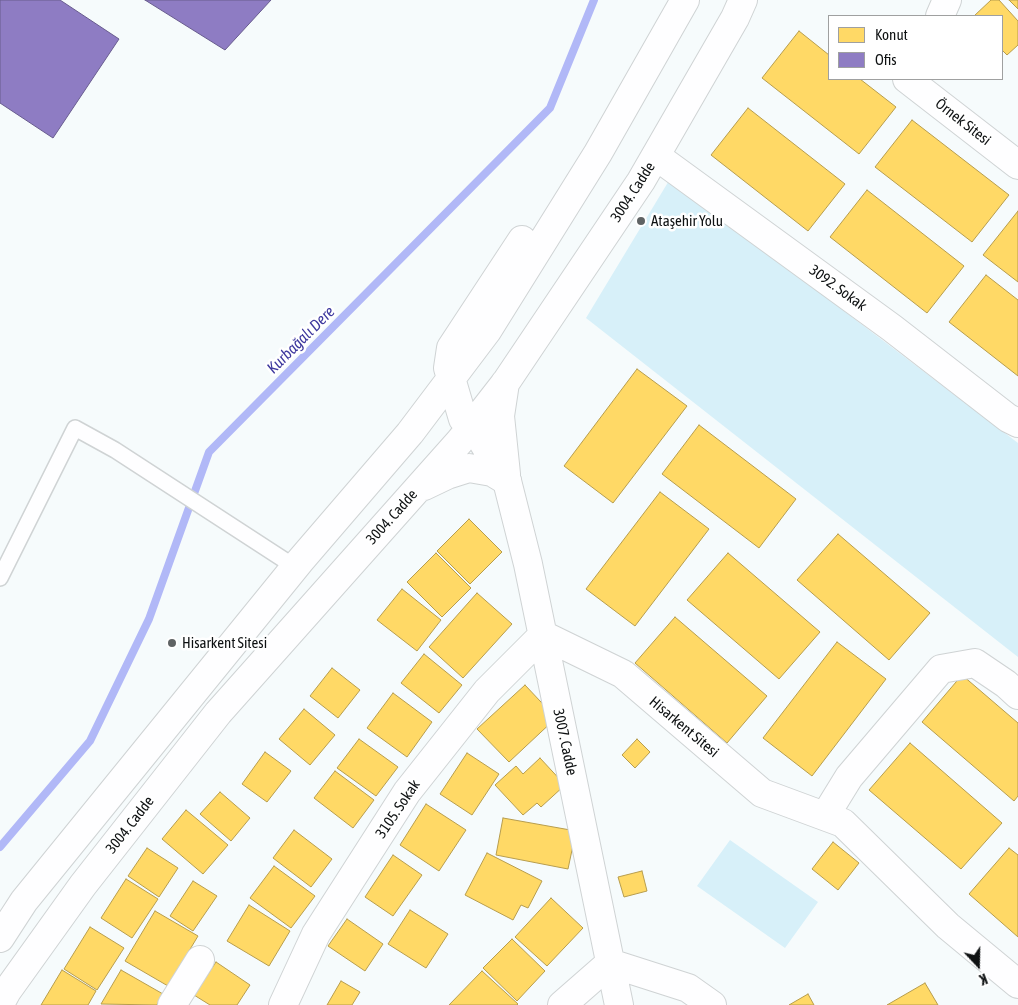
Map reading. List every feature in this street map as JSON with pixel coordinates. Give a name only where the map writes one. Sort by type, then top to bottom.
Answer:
[{"type":"main road","points":[[470,416],[451,379],[448,368],[450,348],[539,215],[567,202],[598,153],[685,0]]},
{"type":"main road","name":"3004. Cadde","points":[[0,1004],[7,991],[83,885],[218,713],[413,494],[470,416],[506,382],[641,181],[735,18],[743,0]]},
{"type":"main road","points":[[940,15],[947,0]]},
{"type":"main road","name":"Örnek Sitesi","points":[[908,80],[1018,165]]},
{"type":"main road","name":"3092. Sokak","points":[[656,156],[892,328],[1008,418],[1018,423]]},
{"type":"main road","points":[[451,379],[460,389],[466,392],[479,393],[506,382]]},
{"type":"main road","points":[[0,938],[24,901],[295,567],[410,433],[451,379]]},
{"type":"main road","points":[[506,382],[500,416],[507,481]]},
{"type":"main road","points":[[410,433],[427,418],[440,410],[456,405],[470,416],[485,424],[493,440],[507,481]]},
{"type":"main road","points":[[413,494],[432,481],[469,468],[492,472],[507,481]]},
{"type":"main road","name":"3007. Cadde","points":[[507,481],[528,564],[619,1005]]},
{"type":"main road","name":"Hisarkent Sitesi","points":[[543,635],[623,674],[762,793],[843,823],[948,926],[1018,984]]},
{"type":"main road","name":"3105. Sokak","points":[[283,1005],[316,934],[407,792],[487,691],[543,635]]},
{"type":"main road","points":[[825,816],[849,777],[941,669],[975,663],[1018,694]]},
{"type":"main road","points":[[172,1005],[200,960]]},
{"type":"main road","points":[[562,1005],[610,963],[688,988],[712,1005]]},
{"type":"lane","points":[[0,578],[76,428],[114,450],[295,567]]},
{"type":"shaded area","points":[[670,179],[1018,443],[1018,657],[586,318]]},
{"type":"shaded area","points":[[730,840],[818,902],[785,948],[697,886]]},
{"type":"building: Konut","points":[[991,0],[999,0],[1018,21],[1018,45],[1007,55],[1003,51],[1003,15],[975,15]]},
{"type":"building: Konut","points":[[1009,0],[1018,0],[1018,9]]},
{"type":"building: Konut","points":[[799,31],[828,54],[828,80],[861,80],[896,107],[859,154],[762,78]]},
{"type":"building: Konut","points":[[748,108],[845,184],[808,231],[711,155]]},
{"type":"building: Konut","points":[[912,120],[1009,195],[972,242],[875,167]]},
{"type":"building: Konut","points":[[867,190],[964,266],[927,313],[830,237]]},
{"type":"building: Konut","points":[[1018,211],[1018,282],[983,255]]},
{"type":"building: Konut","points":[[986,275],[1018,300],[1018,376],[949,322]]},
{"type":"building: Konut","points":[[637,369],[687,406],[613,503],[564,466]]},
{"type":"building: Konut","points":[[699,425],[796,499],[759,548],[662,474]]},
{"type":"building: Konut","points":[[660,492],[709,529],[635,626],[586,589]]},
{"type":"building: Konut","points":[[469,519],[502,552],[470,584],[437,551]]},
{"type":"building: Konut","points":[[838,534],[930,613],[889,660],[797,580]]},
{"type":"building: Konut","points":[[436,553],[471,588],[442,617],[407,582]]},
{"type":"building: Konut","points":[[728,553],[820,632],[779,679],[687,600]]},
{"type":"building: Konut","points":[[402,589],[441,620],[417,651],[377,620]]},
{"type":"building: Konut","points":[[477,593],[512,624],[463,678],[429,647]]},
{"type":"building: Konut","points":[[675,617],[767,696],[727,743],[635,663]]},
{"type":"building: Konut","points":[[837,642],[886,679],[812,776],[763,738]]},
{"type":"building: Konut","points":[[424,654],[462,685],[439,713],[401,683]]},
{"type":"building: Konut","points":[[332,668],[360,690],[338,718],[310,696]]},
{"type":"building: Konut","points":[[962,675],[1018,723],[1018,796],[1014,801],[922,722]]},
{"type":"building: Konut","points":[[525,685],[556,718],[509,762],[477,729]]},
{"type":"building: Konut","points":[[393,693],[432,722],[407,757],[367,728]]},
{"type":"building: Konut","points":[[304,709],[335,735],[310,765],[279,739]]},
{"type":"building: Konut","points":[[359,739],[398,767],[376,796],[337,768]]},
{"type":"building: Konut","points":[[637,739],[650,752],[635,768],[622,755]]},
{"type":"building: Konut","points":[[910,743],[1002,823],[961,869],[869,790]]},
{"type":"building: Konut","points":[[265,752],[291,771],[267,802],[242,784]]},
{"type":"building: Konut","points":[[467,753],[499,774],[472,815],[440,794]]},
{"type":"building: Konut","points":[[540,758],[565,785],[541,807],[537,803],[523,815],[495,785],[516,766],[523,774]]},
{"type":"building: Konut","points":[[335,771],[374,800],[353,828],[314,798]]},
{"type":"building: Konut","points":[[220,792],[250,818],[231,841],[200,814]]},
{"type":"building: Konut","points":[[426,804],[466,830],[439,871],[400,845]]},
{"type":"building: Konut","points":[[186,810],[228,845],[203,874],[162,839]]},
{"type":"building: Konut","points":[[503,818],[576,831],[568,869],[496,855]]},
{"type":"building: Konut","points":[[294,830],[332,859],[311,887],[273,858]]},
{"type":"building: Konut","points":[[833,842],[859,863],[838,890],[812,869]]},
{"type":"building: Konut","points":[[147,848],[178,868],[159,897],[128,876]]},
{"type":"building: Konut","points":[[1009,848],[1018,855],[1018,937],[969,894]]},
{"type":"building: Konut","points":[[487,853],[542,881],[528,908],[521,905],[513,920],[465,895]]},
{"type":"building: Konut","points":[[393,855],[422,875],[393,916],[365,897]]},
{"type":"building: Konut","points":[[274,866],[315,896],[291,928],[250,898]]},
{"type":"building: Konut","points":[[642,871],[647,891],[624,897],[618,877]]},
{"type":"building: Konut","points":[[126,879],[158,899],[132,938],[101,918]]},
{"type":"building: Konut","points":[[193,881],[217,896],[193,931],[170,916]]},
{"type":"building: Konut","points":[[551,898],[583,928],[547,966],[515,937]]},
{"type":"building: Konut","points":[[249,905],[290,931],[269,966],[227,941]]},
{"type":"building: Konut","points":[[410,910],[448,934],[426,968],[388,944]]},
{"type":"building: Konut","points":[[155,911],[198,936],[168,986],[125,961]]},
{"type":"building: Konut","points":[[347,919],[383,944],[365,971],[328,946]]},
{"type":"building: Konut","points":[[90,927],[124,948],[97,990],[64,969]]},
{"type":"building: Konut","points":[[512,939],[545,971],[517,1001],[483,968]]},
{"type":"building: Konut","points":[[216,962],[250,985],[237,1005],[210,1005],[194,995]]},
{"type":"building: Konut","points":[[62,970],[96,991],[88,1005],[41,1005]]},
{"type":"building: Konut","points":[[121,970],[163,994],[157,1005],[101,1004]]},
{"type":"building: Konut","points":[[482,971],[518,1004],[449,1005]]},
{"type":"building: Konut","points":[[341,981],[360,992],[352,1005],[327,1005]]},
{"type":"building: Konut","points":[[925,983],[938,1005],[887,1005]]},
{"type":"building: Konut","points":[[808,994],[814,1005],[789,1005]]},
{"type":"building: Ofis","points":[[0,0],[60,0],[119,39],[53,138],[0,103]]},
{"type":"building: Ofis","points":[[145,0],[271,0],[225,50]]},
{"type":"waterway","name":"Kurbağalı Dere","points":[[0,847],[90,741],[149,619],[209,452],[550,108],[594,0]]},
{"type":"place","name":"Ataşehir Yolu","points":[[641,221]]},
{"type":"place","name":"Hisarkent Sitesi","points":[[172,643]]}]
